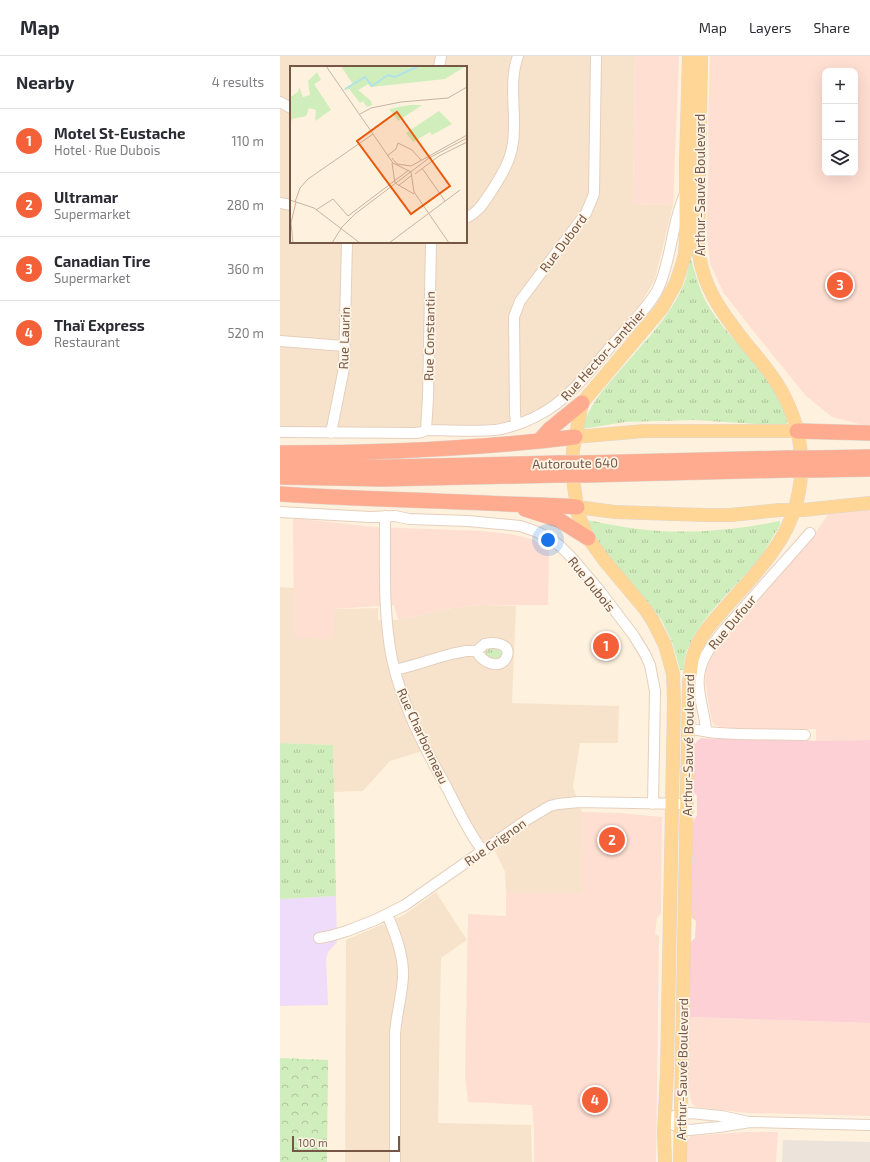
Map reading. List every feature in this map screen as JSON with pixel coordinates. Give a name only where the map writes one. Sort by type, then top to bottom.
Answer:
[{"type":"highway","points":[[539,441],[550,429],[582,403]]},
{"type":"highway","points":[[797,431],[870,433]]},
{"type":"highway","points":[[280,453],[404,451],[482,447],[575,437]]},
{"type":"highway","name":"Autoroute 640","points":[[814,464],[870,456]]},
{"type":"highway","name":"Autoroute 640","points":[[280,466],[585,469],[814,464],[870,469]]},
{"type":"highway","name":"Autoroute 640","points":[[280,477],[389,479],[559,469]]},
{"type":"highway","points":[[280,494],[577,507]]},
{"type":"highway","points":[[507,504],[553,518],[588,538]]},
{"type":"main road","name":"Arthur-Sauvé Boulevard","points":[[665,1162],[674,686],[672,666],[660,632],[650,616],[588,538],[577,507],[572,472],[575,437],[582,403],[658,313],[680,274],[685,254],[685,194],[689,56]]},
{"type":"main road","name":"Arthur-Sauvé Boulevard","points":[[680,1162],[690,671],[698,645],[709,628],[774,550],[784,534],[795,511],[802,478],[801,453],[794,416],[782,391],[770,373],[717,305],[708,287],[701,266],[698,245],[701,56]]},
{"type":"main road","points":[[575,437],[651,431],[797,431]]},
{"type":"main road","points":[[577,507],[615,512],[694,516],[731,515],[780,510],[795,511],[870,503]]},
{"type":"street","points":[[439,66],[441,56]]},
{"type":"street","points":[[467,218],[475,214],[503,175],[510,157],[513,141],[514,79],[518,56]]},
{"type":"street","name":"Rue Dubord","points":[[516,425],[514,317],[520,301],[586,213],[594,194],[596,56]]},
{"type":"street","points":[[280,102],[290,107]]},
{"type":"street","name":"Rue Hector-Lanthier","points":[[280,432],[416,433],[426,430],[491,430],[516,425],[548,411],[567,396],[658,289],[663,276],[679,207],[685,194]]},
{"type":"street","points":[[280,203],[290,205]]},
{"type":"street","name":"Rue Laurin","points":[[331,433],[344,368],[347,243]]},
{"type":"street","name":"Rue Constantin","points":[[426,430],[431,243]]},
{"type":"street","points":[[280,341],[344,346]]},
{"type":"street","name":"Rue Dubois","points":[[280,512],[395,516],[409,519],[468,521],[520,526],[546,536],[564,549],[593,583],[634,636],[650,665],[655,697],[653,804]]},
{"type":"street","name":"Rue Charbonneau","points":[[386,516],[387,610],[389,643],[395,670],[407,707],[428,752],[473,836],[483,851]]},
{"type":"street","name":"Rue Dufour","points":[[706,730],[699,687],[699,672],[704,656],[724,630],[810,532]]},
{"type":"street","points":[[395,670],[450,654],[476,651]]},
{"type":"street","points":[[688,729],[706,730],[717,733],[772,733],[806,735]]},
{"type":"street","name":"Rue Grignon","points":[[319,938],[340,934],[387,914],[418,897],[528,820],[553,805],[579,802],[687,804]]},
{"type":"street","points":[[387,914],[399,947],[403,970],[402,990],[397,1013],[395,1035],[395,1162]]},
{"type":"street","points":[[665,1119],[690,1113],[721,1116],[750,1122]]},
{"type":"street","points":[[665,1119],[681,1128],[694,1130],[750,1122],[870,1125]]},
{"type":"shaded area","points":[[280,56],[635,56],[633,204],[673,205],[655,279],[641,304],[565,392],[548,405],[529,415],[508,423],[415,431],[280,429]]},
{"type":"shaded area","points":[[635,56],[679,56],[673,205],[633,204]]},
{"type":"shaded area","points":[[710,56],[870,56],[870,425],[863,425],[832,417],[806,396],[723,292],[710,264],[706,229],[709,157],[708,124]]},
{"type":"shaded area","points":[[870,509],[870,740],[816,741],[816,729],[747,729],[720,727],[715,725],[712,722],[705,683],[706,669],[712,653],[814,535],[829,513]]},
{"type":"shaded area","points":[[293,518],[374,527],[482,531],[510,534],[532,539],[549,550],[548,605],[483,605],[452,608],[398,620],[394,605],[334,609],[333,639],[294,638]]},
{"type":"shaded area","points":[[280,587],[294,588],[294,638],[333,609],[378,608],[378,620],[398,620],[452,608],[483,605],[516,606],[512,703],[619,706],[618,743],[580,743],[573,787],[582,812],[582,894],[506,893],[505,872],[496,853],[477,834],[429,749],[390,761],[363,791],[334,792],[333,745],[280,743]]},
{"type":"shaded area","points":[[716,737],[780,738],[816,741],[870,740],[870,1023],[689,1017],[690,943],[695,938],[696,921],[691,915],[693,822],[697,815],[697,796],[693,791],[694,746],[701,738],[716,739]]},
{"type":"shaded area","points":[[582,812],[620,813],[662,817],[661,914],[657,918],[655,934],[659,936],[656,1162],[534,1162],[532,1105],[468,1102],[465,1076],[468,914],[506,916],[506,893],[581,893]]},
{"type":"shaded area","points":[[436,892],[467,940],[441,958],[438,1123],[531,1125],[532,1162],[345,1162],[346,940],[402,916]]},
{"type":"shaded area","points":[[336,896],[337,942],[329,951],[326,958],[328,1005],[280,1006],[280,899]]},
{"type":"shaded area","points":[[689,1017],[870,1023],[870,1116],[748,1113],[696,1107],[691,1101],[687,1080]]},
{"type":"shaded area","points":[[745,1132],[778,1132],[776,1162],[686,1162],[687,1141],[691,1136]]},
{"type":"shaded area","points":[[783,1140],[870,1142],[870,1162],[782,1162]]},
{"type":"green space","points":[[690,256],[707,304],[720,323],[756,365],[778,396],[784,411],[787,426],[694,420],[625,422],[582,429],[588,413],[600,393],[662,321],[677,298],[688,271]]},
{"type":"green space","points":[[587,520],[632,528],[674,532],[710,531],[780,521],[780,525],[763,553],[753,566],[702,623],[686,654],[684,670],[680,670],[672,642],[661,619],[598,544]]},
{"type":"green space","points":[[499,647],[504,653],[500,659],[493,660],[486,657],[486,652],[489,648]]},
{"type":"green space","points":[[280,743],[333,745],[336,896],[280,899]]},
{"type":"green space","points":[[280,1058],[328,1060],[327,1162],[280,1162]]},
{"type":"place","name":"Canadian Tire","points":[[840,285]]},
{"type":"place","name":"Motel St-Eustache","points":[[606,646]]},
{"type":"place","name":"Ultramar","points":[[612,840]]},
{"type":"place","name":"Thaï Express","points":[[595,1100]]}]
